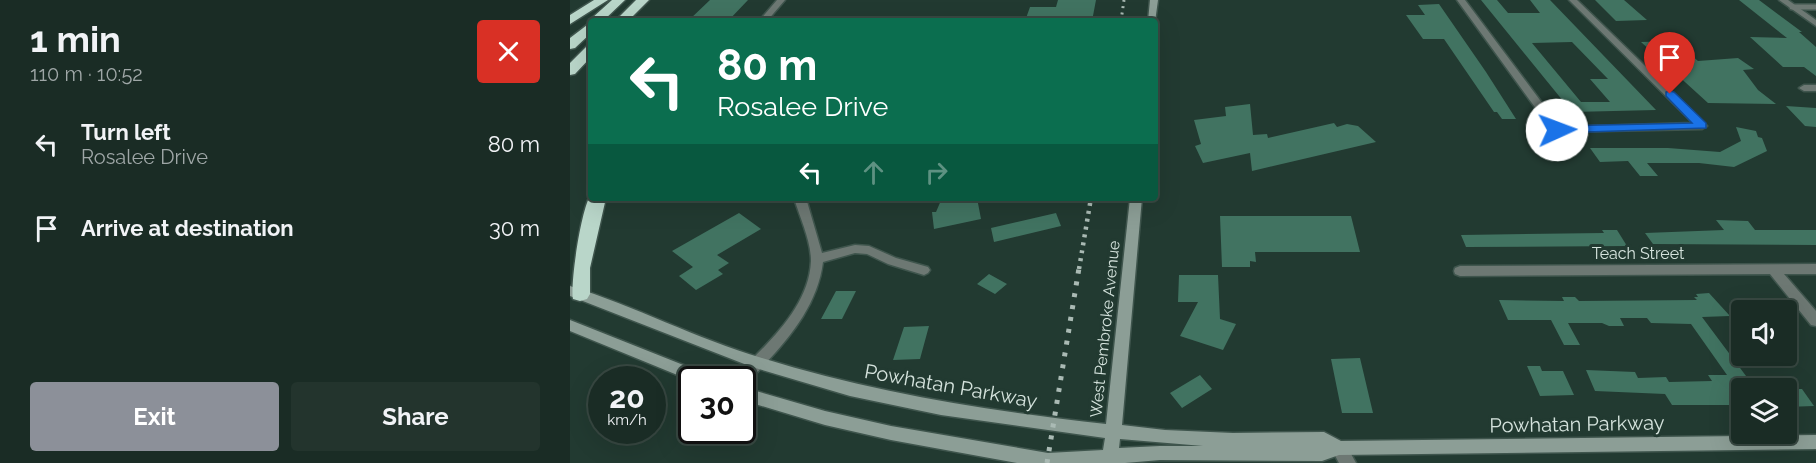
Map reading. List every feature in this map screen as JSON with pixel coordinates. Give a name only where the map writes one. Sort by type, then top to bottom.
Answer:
[{"type":"highway","points":[[570,20],[602,0]]},
{"type":"highway","points":[[599,18],[620,0]]},
{"type":"highway","points":[[624,18],[643,0]]},
{"type":"highway","points":[[638,18],[653,0]]},
{"type":"highway","points":[[570,45],[588,29]]},
{"type":"highway","points":[[570,71],[588,53]]},
{"type":"highway","points":[[575,292],[596,201]]},
{"type":"highway","points":[[570,254],[588,232]]},
{"type":"main road","points":[[1152,18],[1154,0]]},
{"type":"main road","name":"West Pembroke Avenue","points":[[1110,460],[1136,201]]},
{"type":"main road","name":"Powhatan Parkway","points":[[575,292],[757,363],[850,390],[1054,426],[1233,440],[1324,439],[1339,448]]},
{"type":"main road","points":[[570,325],[678,369]]},
{"type":"main road","name":"Powhatan Parkway","points":[[756,397],[836,421],[1048,461],[1110,460],[1160,453],[1322,454],[1339,448],[1816,442]]},
{"type":"street","points":[[766,18],[781,0]]},
{"type":"street","points":[[1461,0],[1557,130],[1702,126],[1573,0]]},
{"type":"street","points":[[1783,0],[1816,24]]},
{"type":"street","points":[[1804,88],[1816,88]]},
{"type":"street","points":[[754,366],[796,316],[814,282],[818,259],[801,201]]},
{"type":"street","points":[[818,259],[855,249],[869,250],[892,261],[924,270]]},
{"type":"street","points":[[1773,269],[1816,321]]},
{"type":"street","name":"Teach Street","points":[[1460,271],[1816,269]]},
{"type":"street","points":[[1339,448],[1348,463]]},
{"type":"lane","points":[[1792,7],[1816,7]]},
{"type":"building","points":[[710,0],[748,0],[731,18],[691,18]]},
{"type":"building","points":[[1058,0],[1096,0],[1093,18],[1026,18],[1030,7],[1056,7]]},
{"type":"building","points":[[1481,0],[1497,0],[1508,13],[1540,13],[1530,0],[1550,0],[1656,110],[1572,112]],"holes":[[[1572,42],[1608,79],[1590,79],[1610,102],[1581,102],[1532,43]]]},
{"type":"building","points":[[1595,0],[1624,0],[1647,20],[1616,21]]},
{"type":"building","points":[[1739,0],[1759,0],[1802,32],[1799,32],[1816,47],[1816,76],[1804,67],[1783,67],[1750,37],[1787,38]]},
{"type":"building","points":[[1439,4],[1516,119],[1502,119],[1497,112],[1494,112],[1444,39],[1423,39],[1406,15],[1425,15],[1418,5]]},
{"type":"building","points":[[1675,41],[1698,61],[1738,58],[1754,69],[1743,70],[1758,90],[1776,104],[1708,103],[1641,42]]},
{"type":"building","points":[[1250,104],[1253,135],[1267,134],[1268,138],[1334,123],[1337,127],[1347,124],[1358,126],[1376,142],[1252,171],[1250,153],[1203,163],[1195,146],[1201,144],[1194,120],[1226,116],[1225,107]]},
{"type":"building","points":[[1786,106],[1816,108],[1816,127],[1805,126]]},
{"type":"building","points":[[1736,127],[1756,131],[1758,137],[1762,138],[1767,151],[1734,167],[1699,163],[1647,163],[1658,176],[1640,176],[1628,161],[1600,162],[1590,148],[1668,148],[1720,152],[1741,141]]},
{"type":"building","points":[[941,201],[978,201],[981,219],[934,229],[932,212],[936,212]]},
{"type":"building","points":[[739,213],[761,229],[717,255],[729,263],[718,270],[723,274],[696,290],[679,276],[693,267],[672,251]]},
{"type":"building","points":[[1056,213],[1061,226],[994,242],[991,228]]},
{"type":"building","points":[[1220,216],[1351,216],[1360,252],[1255,252],[1256,262],[1250,261],[1250,267],[1222,267]]},
{"type":"building","points":[[1716,220],[1748,221],[1755,230],[1816,230],[1816,245],[1653,244],[1645,233],[1724,230]]},
{"type":"building","points":[[1602,230],[1617,230],[1627,246],[1466,247],[1461,235],[1604,233]]},
{"type":"building","points":[[989,274],[1007,284],[995,294],[977,284]]},
{"type":"building","points":[[1179,275],[1218,275],[1220,319],[1236,324],[1223,350],[1180,336],[1198,302],[1178,302]]},
{"type":"building","points":[[836,291],[856,291],[842,319],[821,319]]},
{"type":"building","points":[[1709,293],[1730,316],[1702,317],[1731,356],[1731,366],[1739,366],[1748,378],[1731,378],[1731,405],[1672,405],[1665,394],[1595,391],[1586,370],[1635,372],[1638,378],[1666,377],[1669,382],[1712,381],[1708,375],[1727,375],[1691,324],[1651,323],[1647,318],[1620,318],[1624,326],[1609,326],[1602,323],[1568,323],[1580,345],[1564,345],[1551,320],[1508,320],[1499,300],[1564,301],[1562,297],[1575,297],[1579,301],[1697,300],[1694,297],[1698,297],[1696,294]]},
{"type":"building","points":[[1748,298],[1766,298],[1768,300],[1750,300]]},
{"type":"building","points":[[929,326],[920,359],[893,360],[904,327]]},
{"type":"building","points":[[1360,358],[1373,413],[1342,413],[1331,359]]},
{"type":"building","points":[[1527,366],[1540,366],[1542,371],[1563,371],[1574,395],[1540,396]]},
{"type":"building","points":[[1200,375],[1212,389],[1182,408],[1170,393]]},
{"type":"building","points":[[1797,389],[1802,389],[1814,406],[1797,407]]},
{"type":"railway","points":[[1121,18],[1124,0]]},
{"type":"railway","points":[[1079,269],[1090,201]]},
{"type":"railway","points":[[1047,463],[1079,268]]},
{"type":"route","points":[[1557,130],[1702,126],[1670,94]]}]
